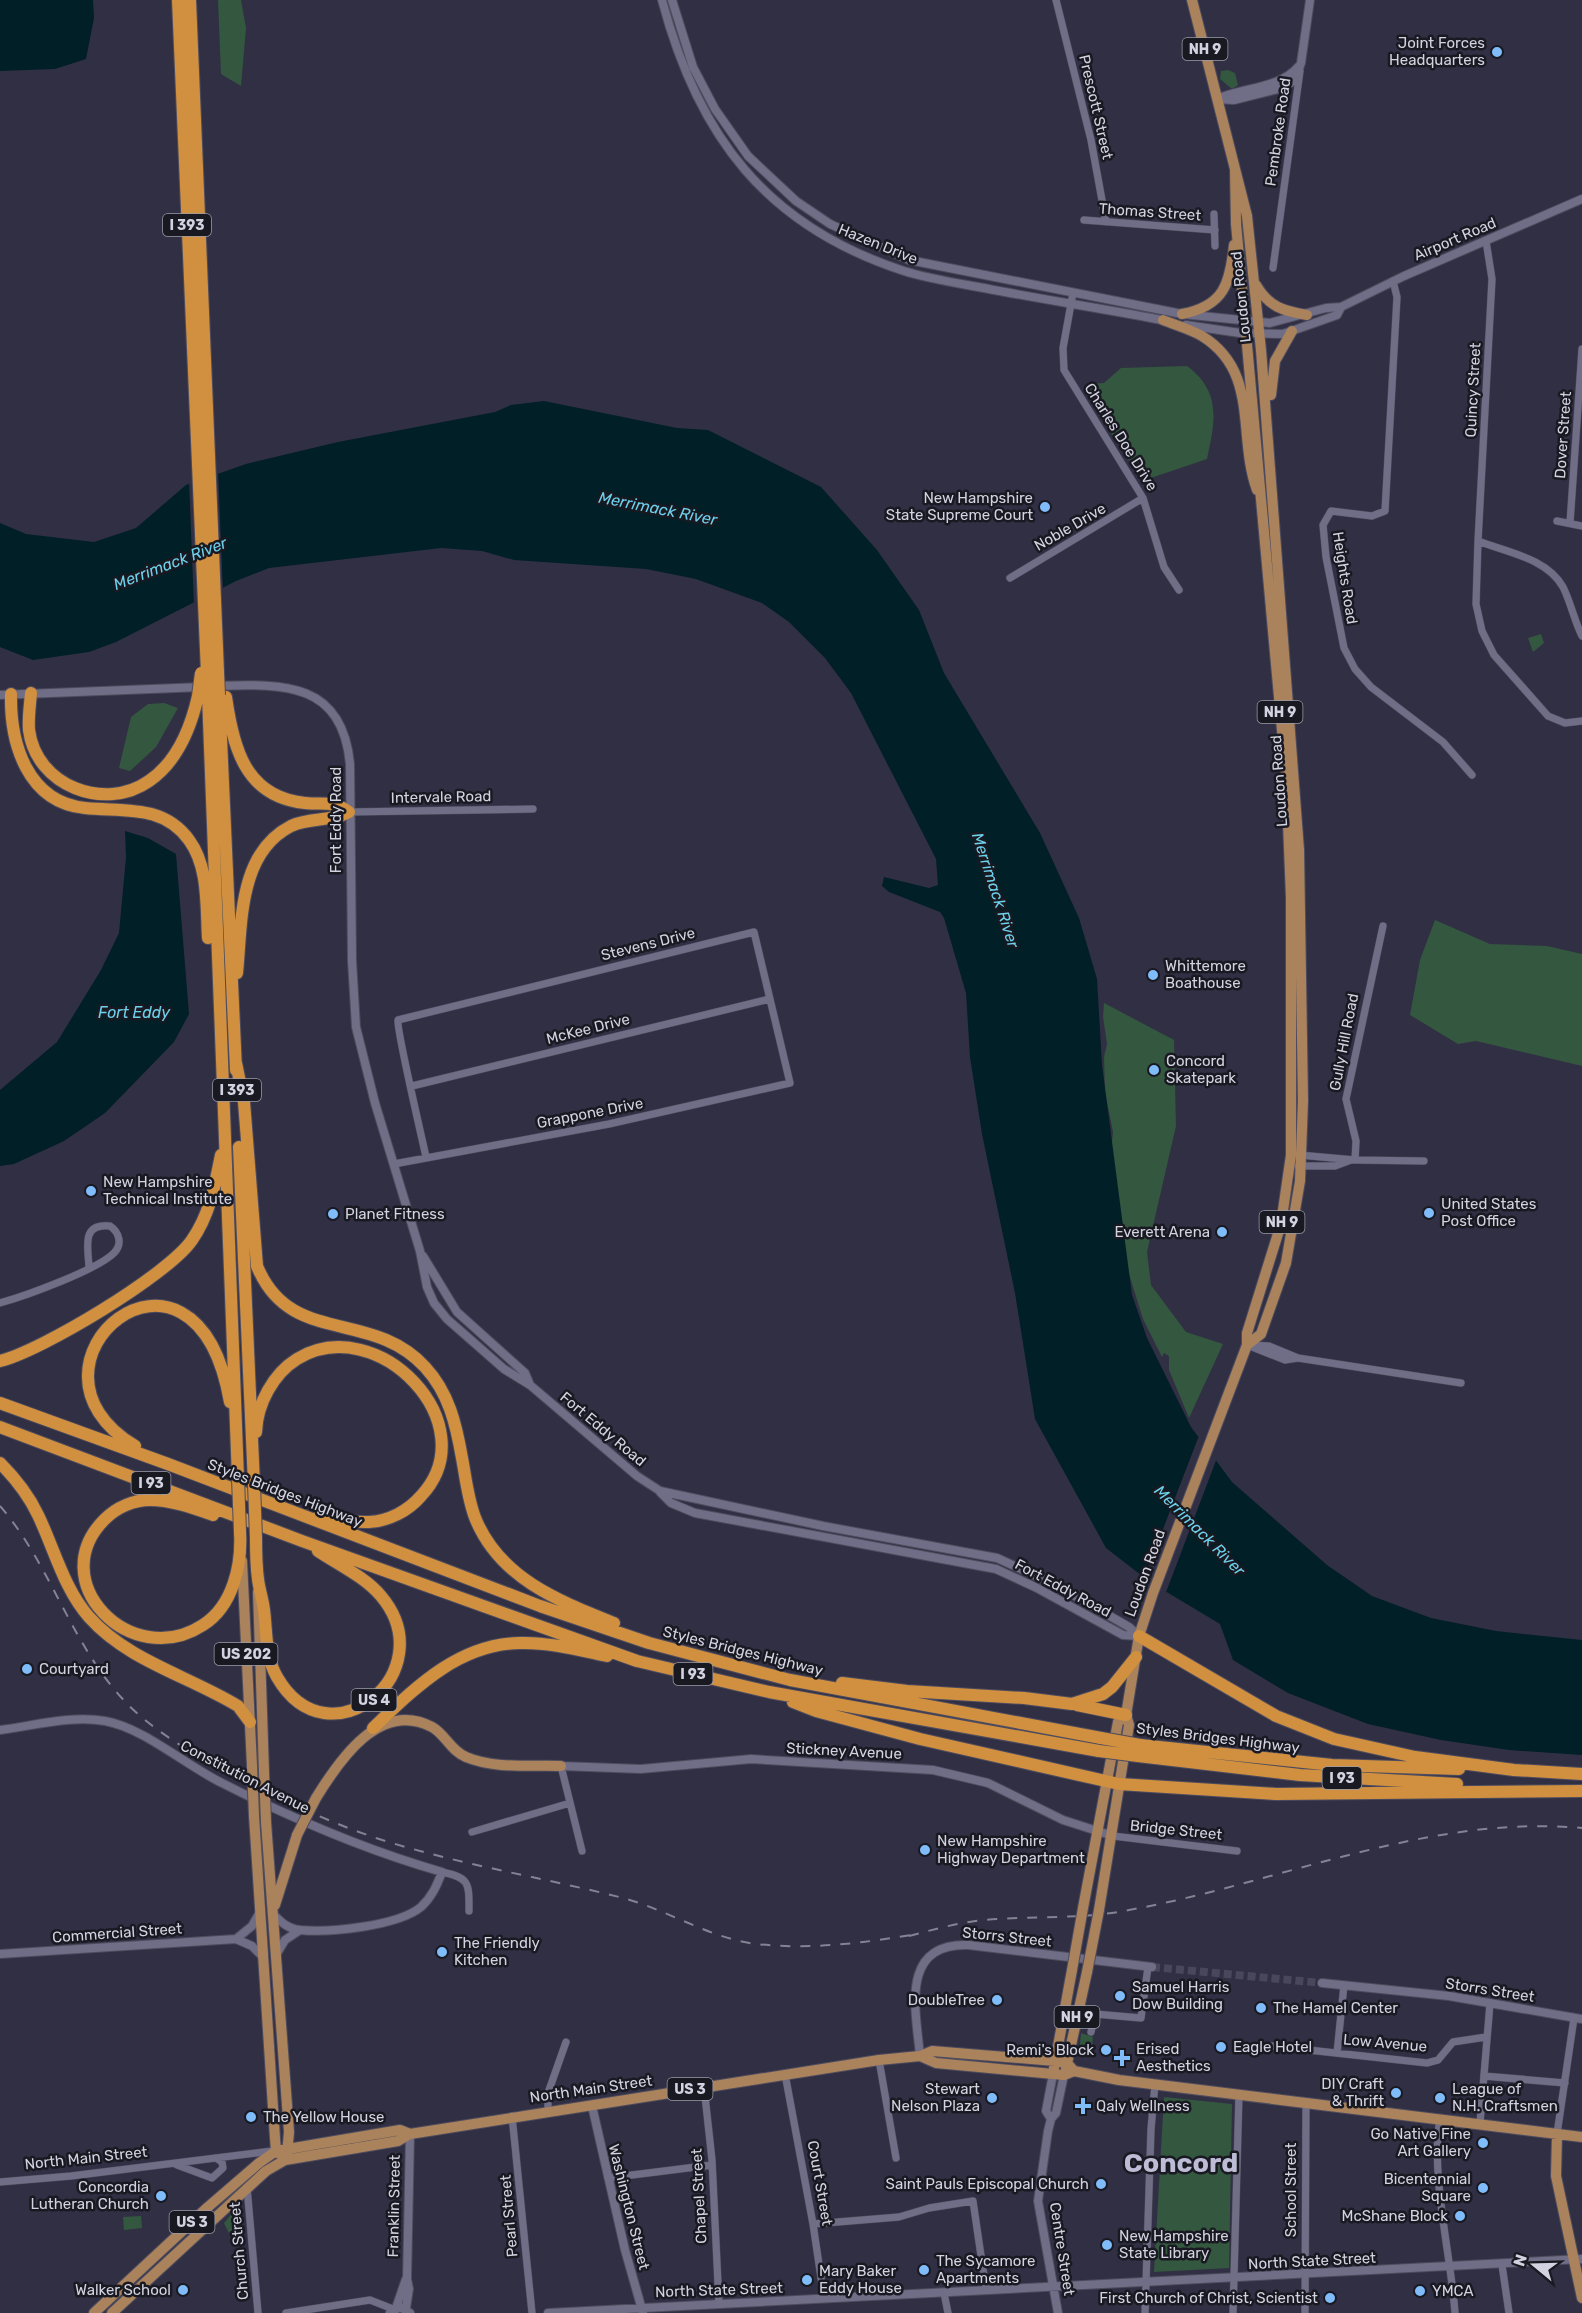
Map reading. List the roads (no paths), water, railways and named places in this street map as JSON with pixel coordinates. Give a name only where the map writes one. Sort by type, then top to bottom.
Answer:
[{"type":"highway","name":"I 393","points":[[178,0],[203,448],[217,614],[212,673]]},
{"type":"highway","name":"I 393","points":[[190,0],[203,448],[204,619],[212,673],[234,1016],[258,1580]]},
{"type":"highway","points":[[212,673],[213,695],[241,761],[252,778],[283,799],[303,803],[338,804],[349,812],[338,818],[308,820],[292,826],[269,842],[258,859],[246,887],[234,1016]]},
{"type":"highway","points":[[31,693],[29,731],[37,754],[46,768],[71,787],[103,795],[135,789],[162,770],[213,695]]},
{"type":"highway","points":[[6,695],[18,752],[24,767],[44,789],[68,804],[84,808],[125,808],[157,815],[178,828],[189,840],[202,870],[219,1026]]},
{"type":"highway","name":"I 393","points":[[213,695],[219,1026],[237,1399],[235,1424],[240,1537]]},
{"type":"highway","points":[[236,1063],[244,1102],[257,1266],[268,1289],[282,1305],[298,1315],[382,1336],[402,1347],[423,1365],[449,1403],[471,1507],[480,1529],[494,1551],[533,1587],[618,1625],[649,1643]]},
{"type":"highway","points":[[0,1361],[55,1338],[146,1281],[184,1250],[206,1215],[225,1130]]},
{"type":"highway","points":[[168,1464],[123,1439],[99,1415],[91,1400],[87,1384],[88,1352],[100,1330],[119,1314],[134,1308],[158,1305],[181,1313],[194,1322],[218,1356],[226,1379],[235,1424]]},
{"type":"highway","points":[[252,1453],[259,1413],[266,1394],[280,1373],[306,1353],[338,1346],[370,1352],[399,1368],[422,1391],[437,1421],[441,1453],[430,1484],[415,1503],[386,1519],[370,1522],[354,1522],[288,1510]]},
{"type":"highway","name":"Styles Bridges Highway","points":[[0,1403],[168,1464],[530,1602],[649,1643],[751,1670],[1100,1745]]},
{"type":"highway","name":"I 93","points":[[0,1427],[302,1541]]},
{"type":"highway","points":[[0,1463],[19,1485],[37,1512],[70,1587],[88,1616],[119,1644],[238,1706],[250,1722]]},
{"type":"highway","points":[[240,1537],[236,1576],[225,1602],[203,1626],[179,1636],[144,1637],[120,1628],[98,1608],[87,1584],[85,1558],[91,1538],[110,1514],[128,1504],[150,1500],[165,1502],[229,1520],[264,1525]]},
{"type":"highway","name":"Styles Bridges Highway","points":[[302,1541],[637,1661],[769,1692],[1300,1775],[1548,1792]]},
{"type":"highway","name":"US 4","points":[[258,1580],[269,1657],[276,1674],[289,1692],[309,1706],[333,1713],[356,1710],[377,1698],[387,1686],[396,1664],[399,1641],[392,1613],[381,1596],[368,1583],[302,1541]]},
{"type":"highway","points":[[1139,1636],[1276,1716],[1302,1728],[1374,1749],[1514,1770]]},
{"type":"highway","points":[[373,1728],[429,1677],[443,1667],[480,1650],[521,1643],[546,1644],[637,1661]]},
{"type":"highway","points":[[1072,1704],[1103,1694],[1112,1687],[1136,1657]]},
{"type":"highway","points":[[751,1670],[907,1691],[1024,1698],[1072,1704],[1126,1715]]},
{"type":"highway","points":[[769,1692],[816,1711],[920,1739],[1119,1784],[1276,1794],[1548,1792]]},
{"type":"highway","name":"Styles Bridges Highway","points":[[1139,1751],[1332,1765],[1514,1770]]},
{"type":"highway","name":"I 93","points":[[1514,1770],[1582,1774]]},
{"type":"highway","name":"I 93","points":[[1548,1792],[1582,1791]]},
{"type":"main road","name":"Loudon Road","points":[[1192,0],[1247,216],[1254,282],[1252,328],[1262,504],[1289,838],[1295,1160]]},
{"type":"main road","name":"Loudon Road","points":[[1063,2069],[1087,1972],[1113,1836],[1119,1784],[1130,1725],[1126,1715],[1139,1636],[1153,1593],[1247,1345],[1261,1334],[1286,1263],[1294,1229],[1302,933],[1299,850],[1270,476],[1252,328],[1236,224],[1234,170]]},
{"type":"main road","points":[[1182,314],[1205,308],[1222,293],[1231,272],[1236,224]]},
{"type":"main road","points":[[1254,282],[1265,299],[1281,311],[1307,315]]},
{"type":"main road","points":[[1163,320],[1200,334],[1223,353],[1237,376],[1245,409],[1251,473],[1262,504]]},
{"type":"main road","points":[[1270,476],[1275,451],[1272,374],[1279,350],[1292,331]]},
{"type":"main road","name":"US 202","points":[[240,1537],[254,1816],[276,2151]]},
{"type":"main road","name":"US 202","points":[[258,1580],[266,1821],[290,2148],[285,2160]]},
{"type":"main road","name":"Loudon Road","points":[[1063,2069],[1072,1970],[1083,1908],[1119,1722],[1126,1715]]},
{"type":"main road","points":[[273,1914],[297,1835],[315,1798],[338,1766],[373,1728],[407,1720],[438,1730],[461,1755],[468,1759],[561,1766]]},
{"type":"main road","name":"North Main Street","points":[[285,2160],[398,2141],[410,2134],[512,2116],[592,2106],[879,2060],[920,2056],[936,2063],[1063,2069],[1155,2084],[1557,2134]]},
{"type":"main road","name":"North Main Street","points":[[290,2148],[400,2130],[410,2134]]},
{"type":"main road","points":[[1557,2134],[1557,2176],[1578,2259],[1582,2298]]},
{"type":"main road","name":"US 3","points":[[1557,2134],[1582,2137]]},
{"type":"main road","name":"US 3","points":[[94,2313],[259,2163],[276,2151],[290,2148]]},
{"type":"main road","points":[[276,2151],[285,2160]]},
{"type":"main road","name":"US 3","points":[[112,2313],[247,2187],[285,2160]]},
{"type":"street","name":"Hazen Drive","points":[[662,0],[689,85],[718,135],[754,180],[798,218],[828,239],[905,272],[1163,320],[1252,328]]},
{"type":"street","name":"Hazen Drive","points":[[672,0],[693,67],[715,109],[748,156],[796,201],[856,238],[909,260],[1252,328]]},
{"type":"street","name":"Prescott Street","points":[[1056,0],[1091,140],[1106,222]]},
{"type":"street","name":"Pembroke Road","points":[[1273,268],[1310,0]]},
{"type":"street","points":[[1217,99],[1230,101],[1282,88],[1297,77],[1301,63]]},
{"type":"street","name":"Airport Road","points":[[1252,328],[1307,315],[1326,308],[1341,307],[1393,281],[1582,199]]},
{"type":"street","points":[[1214,214],[1215,246]]},
{"type":"street","name":"Thomas Street","points":[[1083,220],[1215,230]]},
{"type":"street","name":"Quincy Street","points":[[1486,241],[1492,279],[1476,604],[1482,631],[1494,655],[1548,716],[1565,723],[1582,721]]},
{"type":"street","name":"Heights Road","points":[[1393,281],[1397,297],[1385,511],[1372,516],[1331,511],[1323,525],[1326,557],[1344,648],[1355,669],[1380,694],[1443,742],[1472,775]]},
{"type":"street","name":"Charles Doe Drive","points":[[1073,293],[1063,348],[1064,370],[1143,498],[1164,567],[1179,590]]},
{"type":"street","name":"Airport Road","points":[[1252,328],[1292,331],[1337,315],[1341,307]]},
{"type":"street","name":"Dover Street","points":[[1570,523],[1582,349]]},
{"type":"street","name":"Noble Drive","points":[[1010,578],[1143,498]]},
{"type":"street","points":[[1557,521],[1582,526]]},
{"type":"street","points":[[1478,541],[1541,565],[1554,574],[1563,588],[1582,636]]},
{"type":"street","name":"Fort Eddy Road","points":[[6,695],[265,684],[298,690],[322,704],[336,720],[345,737],[350,764],[354,1015],[362,1054],[420,1251],[427,1287],[434,1303],[504,1369],[530,1385],[637,1476],[660,1491],[823,1526],[997,1558],[1056,1585],[1129,1627],[1139,1636]]},
{"type":"street","name":"Intervale Road","points":[[349,812],[533,809]]},
{"type":"street","name":"Gully Hill Road","points":[[1353,1160],[1356,1141],[1346,1099],[1383,926]]},
{"type":"street","name":"Stevens Drive","points":[[412,1086],[398,1037],[398,1020],[754,932],[790,1083]]},
{"type":"street","name":"McKee Drive","points":[[412,1086],[770,999]]},
{"type":"street","name":"Grappone Drive","points":[[394,1164],[426,1156],[609,1124],[790,1083]]},
{"type":"street","points":[[412,1086],[426,1156]]},
{"type":"street","points":[[1295,1160],[1335,1166],[1353,1160]]},
{"type":"street","points":[[1295,1160],[1424,1161]]},
{"type":"street","points":[[0,1303],[43,1289],[89,1267],[116,1251],[119,1236],[110,1226],[96,1226],[92,1229],[89,1235],[89,1267]]},
{"type":"street","name":"Fort Eddy Road","points":[[420,1251],[457,1312],[525,1373],[530,1385]]},
{"type":"street","points":[[1247,1345],[1285,1360],[1298,1358],[1461,1383]]},
{"type":"street","name":"Constitution Avenue","points":[[0,1730],[82,1720],[115,1723],[221,1783],[332,1835],[388,1857],[442,1872]]},
{"type":"street","name":"Stickney Avenue","points":[[561,1766],[641,1769],[751,1760],[933,1770],[988,1782],[1063,1820],[1113,1836]]},
{"type":"street","points":[[561,1766],[582,1851]]},
{"type":"street","points":[[472,1832],[570,1803]]},
{"type":"street","name":"Bridge Street","points":[[1113,1836],[1237,1851]]},
{"type":"street","points":[[273,1914],[288,1927],[300,1930],[367,1926],[403,1917],[428,1900],[442,1872],[462,1877],[466,1881],[469,1911]]},
{"type":"street","points":[[260,1911],[252,1926],[236,1939],[252,1946],[263,1958]]},
{"type":"street","points":[[276,1956],[285,1940],[300,1930]]},
{"type":"street","name":"Commercial Street","points":[[0,1954],[236,1939]]},
{"type":"street","name":"Storrs Street","points":[[920,2056],[917,1976],[930,1956],[943,1948],[968,1945],[1150,1967]]},
{"type":"street","points":[[1091,2032],[1095,2014],[1140,2018],[1150,1967]]},
{"type":"street","name":"Storrs Street","points":[[1322,1983],[1490,2003],[1578,2019]]},
{"type":"street","points":[[1337,2053],[1344,1985]]},
{"type":"street","points":[[1480,2123],[1490,2003]]},
{"type":"street","points":[[1557,2134],[1578,2019]]},
{"type":"street","name":"Low Avenue","points":[[1272,2046],[1427,2063],[1438,2060],[1453,2042],[1486,2037]]},
{"type":"street","points":[[548,2111],[548,2093],[566,2042]]},
{"type":"street","points":[[879,2060],[896,2158]]},
{"type":"street","name":"Centre Street","points":[[1058,2313],[1038,2201],[1051,2119],[1046,2111],[1063,2069]]},
{"type":"street","name":"Court Street","points":[[785,2074],[813,2224],[824,2298]]},
{"type":"street","points":[[1484,2076],[1565,2083]]},
{"type":"street","points":[[1145,2313],[1150,2129],[1155,2084]]},
{"type":"street","name":"Chapel Street","points":[[704,2087],[712,2165],[719,2304]]},
{"type":"street","points":[[1233,2313],[1239,2094]]},
{"type":"street","name":"School Street","points":[[1305,2313],[1306,2102]]},
{"type":"street","name":"Washington Street","points":[[592,2106],[638,2310]]},
{"type":"street","name":"Pearl Street","points":[[512,2116],[532,2313]]},
{"type":"street","points":[[1440,2119],[1438,2164],[1452,2268],[1455,2313]]},
{"type":"street","name":"Franklin Street","points":[[408,2311],[410,2134]]},
{"type":"street","name":"North Main Street","points":[[0,2182],[276,2151]]},
{"type":"street","name":"North Main Street","points":[[174,2164],[212,2178],[223,2168],[222,2162],[216,2158]]},
{"type":"street","points":[[609,2178],[712,2165]]},
{"type":"street","name":"Church Street","points":[[247,2187],[258,2313]]},
{"type":"street","points":[[813,2224],[899,2217],[929,2208],[973,2201],[986,2290]]},
{"type":"street","name":"North State Street","points":[[548,2313],[638,2310],[1053,2286],[1452,2268],[1578,2259]]},
{"type":"street","points":[[1502,2265],[1509,2313]]},
{"type":"street","name":"Franklin Street","points":[[393,2310],[407,2279]]},
{"type":"street","points":[[944,2293],[948,2313]]},
{"type":"street","points":[[286,2313],[370,2300],[393,2310],[408,2311]]},
{"type":"water","points":[[0,0],[93,0],[94,18],[86,59],[55,69],[0,71]]},
{"type":"water","name":"Merrimack River","points":[[544,401],[677,428],[708,430],[821,487],[877,550],[919,610],[944,673],[1040,833],[1079,918],[1097,979],[1102,1065],[1132,1295],[1147,1338],[1191,1427],[1232,1482],[1327,1565],[1372,1596],[1431,1618],[1496,1631],[1582,1640],[1582,1755],[1509,1750],[1441,1740],[1368,1724],[1288,1693],[1233,1660],[1220,1624],[1150,1582],[1106,1548],[1035,1419],[1015,1293],[982,1134],[970,1057],[966,993],[944,918],[940,912],[889,892],[882,886],[884,877],[929,888],[938,885],[936,859],[851,693],[825,658],[789,622],[762,603],[696,579],[646,569],[514,560],[482,551],[441,548],[269,568],[236,581],[116,642],[89,652],[33,660],[0,647],[0,523],[26,534],[94,542],[136,528],[186,485],[246,464],[338,442],[495,412],[511,405]]},
{"type":"water","name":"Fort Eddy","points":[[125,831],[148,838],[176,854],[189,1014],[174,1042],[105,1113],[64,1141],[14,1164],[0,1166],[0,1090],[57,1042],[101,970],[119,933],[126,857]]},
{"type":"tunnel","points":[[1152,1967],[1322,1983]]},
{"type":"railway","points":[[0,1506],[37,1559],[83,1645],[121,1697],[145,1720],[181,1746],[294,1805],[376,1838],[468,1863],[623,1898],[739,1941],[776,1946],[817,1946],[917,1934]]},
{"type":"railway","points":[[909,1936],[976,1921],[1080,1916],[1129,1910],[1242,1884],[1354,1854],[1467,1831],[1524,1826],[1582,1828]]},
{"type":"place","name":"Joint Forces Headquarters","points":[[1497,52]]},
{"type":"place","name":"New Hampshire State Supreme Court","points":[[1045,507]]},
{"type":"place","name":"Whittemore Boathouse","points":[[1153,975]]},
{"type":"place","name":"Concord Skatepark","points":[[1154,1070]]},
{"type":"place","name":"New Hampshire Technical Institute","points":[[91,1191]]},
{"type":"place","name":"United States Post Office","points":[[1429,1213]]},
{"type":"place","name":"Planet Fitness","points":[[333,1214]]},
{"type":"place","name":"Everett Arena","points":[[1222,1232]]},
{"type":"place","name":"Courtyard","points":[[27,1669]]},
{"type":"place","name":"New Hampshire Highway Department","points":[[925,1850]]},
{"type":"place","name":"The Friendly Kitchen","points":[[442,1952]]},
{"type":"place","name":"Samuel Harris Dow Building","points":[[1120,1996]]},
{"type":"place","name":"DoubleTree","points":[[997,2000]]},
{"type":"place","name":"The Hamel Center","points":[[1261,2008]]},
{"type":"place","name":"Eagle Hotel","points":[[1221,2047]]},
{"type":"place","name":"Remi's Block","points":[[1106,2050]]},
{"type":"place","name":"Erised Aesthetics","points":[[1122,2058]]},
{"type":"place","name":"DIY Craft & Thrift","points":[[1396,2093]]},
{"type":"place","name":"Stewart Nelson Plaza","points":[[992,2098]]},
{"type":"place","name":"League of N.H. Craftsmen","points":[[1440,2098]]},
{"type":"place","name":"Qaly Wellness","points":[[1083,2106]]},
{"type":"place","name":"The Yellow House","points":[[251,2117]]},
{"type":"place","name":"Go Native Fine Art Gallery","points":[[1483,2143]]},
{"type":"place","name":"Saint Pauls Episcopal Church","points":[[1101,2184]]},
{"type":"place","name":"Bicentennial Square","points":[[1483,2188]]},
{"type":"place","name":"Concordia Lutheran Church","points":[[161,2196]]},
{"type":"place","name":"McShane Block","points":[[1460,2216]]},
{"type":"place","name":"New Hampshire State Library","points":[[1107,2245]]},
{"type":"place","name":"The Sycamore Apartments","points":[[924,2270]]},
{"type":"place","name":"Mary Baker Eddy House","points":[[807,2280]]},
{"type":"place","name":"Walker School","points":[[183,2290]]},
{"type":"place","name":"YMCA","points":[[1420,2291]]},
{"type":"place","name":"First Church of Christ, Scientist","points":[[1330,2298]]},
{"type":"district","name":"Concord","points":[[1181,2163]]}]
